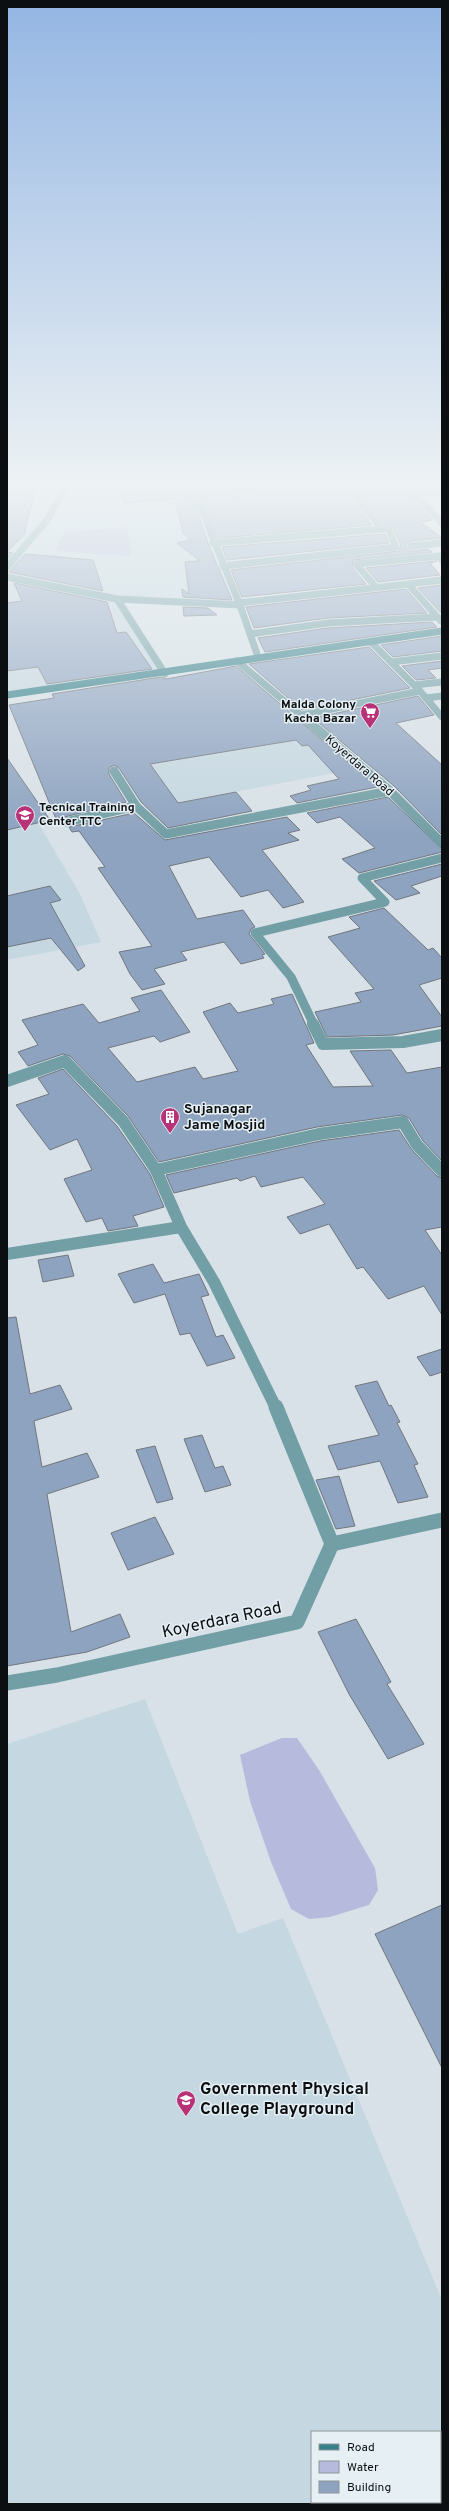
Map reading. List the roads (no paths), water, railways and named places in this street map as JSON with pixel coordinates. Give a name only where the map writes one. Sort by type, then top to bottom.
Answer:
[{"type":"street","points":[[119,602],[165,674]]},
{"type":"street","points":[[195,602],[239,604],[255,602]]},
{"type":"street","points":[[423,602],[442,622]]},
{"type":"street","points":[[239,604],[258,657]]},
{"type":"street","points":[[250,634],[360,621],[436,617]]},
{"type":"street","points":[[360,621],[391,662],[438,709],[442,717]]},
{"type":"street","points":[[7,695],[165,674],[258,657],[442,631]]},
{"type":"street","points":[[391,662],[442,656]]},
{"type":"street","name":"Koyerdara Road","points":[[236,661],[302,715],[339,750],[390,791],[442,843]]},
{"type":"street","points":[[302,715],[442,682]]},
{"type":"street","points":[[426,698],[442,696]]},
{"type":"street","points":[[114,771],[136,806],[166,834],[227,824],[346,798],[390,791]]},
{"type":"street","points":[[66,822],[136,806]]},
{"type":"street","points":[[442,858],[362,878],[385,902],[255,933],[291,977],[323,1044],[403,1042],[442,1035]]},
{"type":"street","points":[[7,1081],[65,1061],[123,1121],[156,1170],[181,1227],[214,1282],[275,1405],[332,1544],[442,1520]]},
{"type":"street","points":[[156,1170],[319,1134],[403,1122],[417,1145],[442,1171]]},
{"type":"street","points":[[7,1254],[181,1227]]},
{"type":"street","name":"Koyerdara Road","points":[[7,1683],[57,1675],[297,1622],[332,1544]]},
{"type":"water","points":[[282,1738],[297,1738],[319,1770],[375,1868],[378,1890],[369,1905],[330,1917],[309,1919],[291,1909],[271,1862],[250,1801],[240,1755]]},
{"type":"place","name":"Malda Colony Kacha Bazar","points":[[370,729]]},
{"type":"place","name":"Tecnical Training Center TTC","points":[[25,832]]},
{"type":"place","name":"Sujanagar Jame Mosjid","points":[[170,1134]]},
{"type":"place","name":"Government Physical College Playground","points":[[186,2117]]}]
